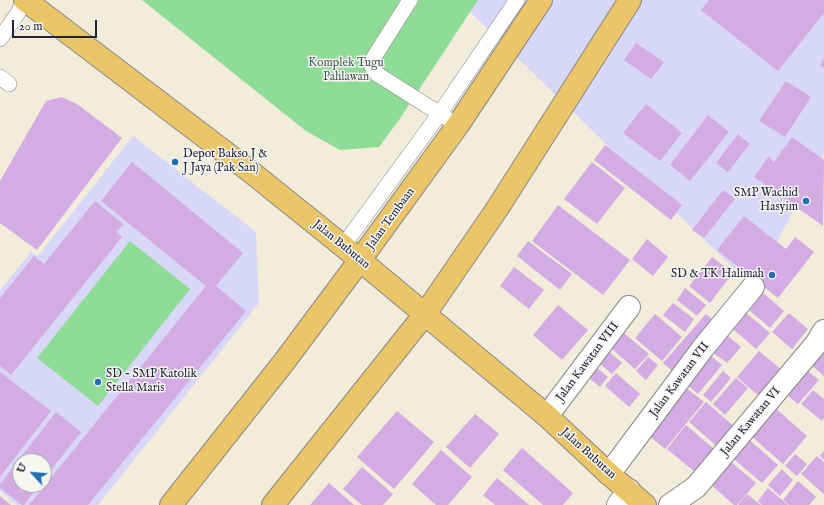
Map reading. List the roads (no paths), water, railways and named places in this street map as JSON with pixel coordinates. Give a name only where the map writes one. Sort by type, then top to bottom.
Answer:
[{"type":"main road","name":"Jalan Bubutan","points":[[25,0],[251,172],[343,246],[547,416],[609,474],[623,498],[645,505]]},
{"type":"main road","name":"Jalan Tembaan","points":[[171,505],[284,362],[360,260],[449,119],[541,0]]},
{"type":"main road","points":[[272,505],[425,314],[497,209],[630,0]]},
{"type":"street","name":"Jalan Kawatan VII","points":[[609,474],[703,348],[753,287]]},
{"type":"street","name":"Jalan Kawatan VIII","points":[[547,416],[629,307]]},
{"type":"street","name":"Jalan Kawatan VI","points":[[670,505],[696,487],[806,356],[824,331]]},
{"type":"lane","points":[[0,39],[25,0]]},
{"type":"lane","points":[[410,0],[374,57],[371,65],[378,74],[449,119]]},
{"type":"lane","points":[[343,246],[449,119],[517,0]]},
{"type":"place","name":"Depot Bakso J & J Jaya (Pak San)","points":[[175,162]]},
{"type":"place","name":"SMP Wachid Hasyim","points":[[806,201]]},
{"type":"place","name":"SD & TK Halimah","points":[[772,275]]},
{"type":"place","name":"SD - SMP Katolik Stella Maris","points":[[98,382]]},
{"type":"park label","name":"Komplek Tugu Pahlawan","points":[[346,71]]}]
